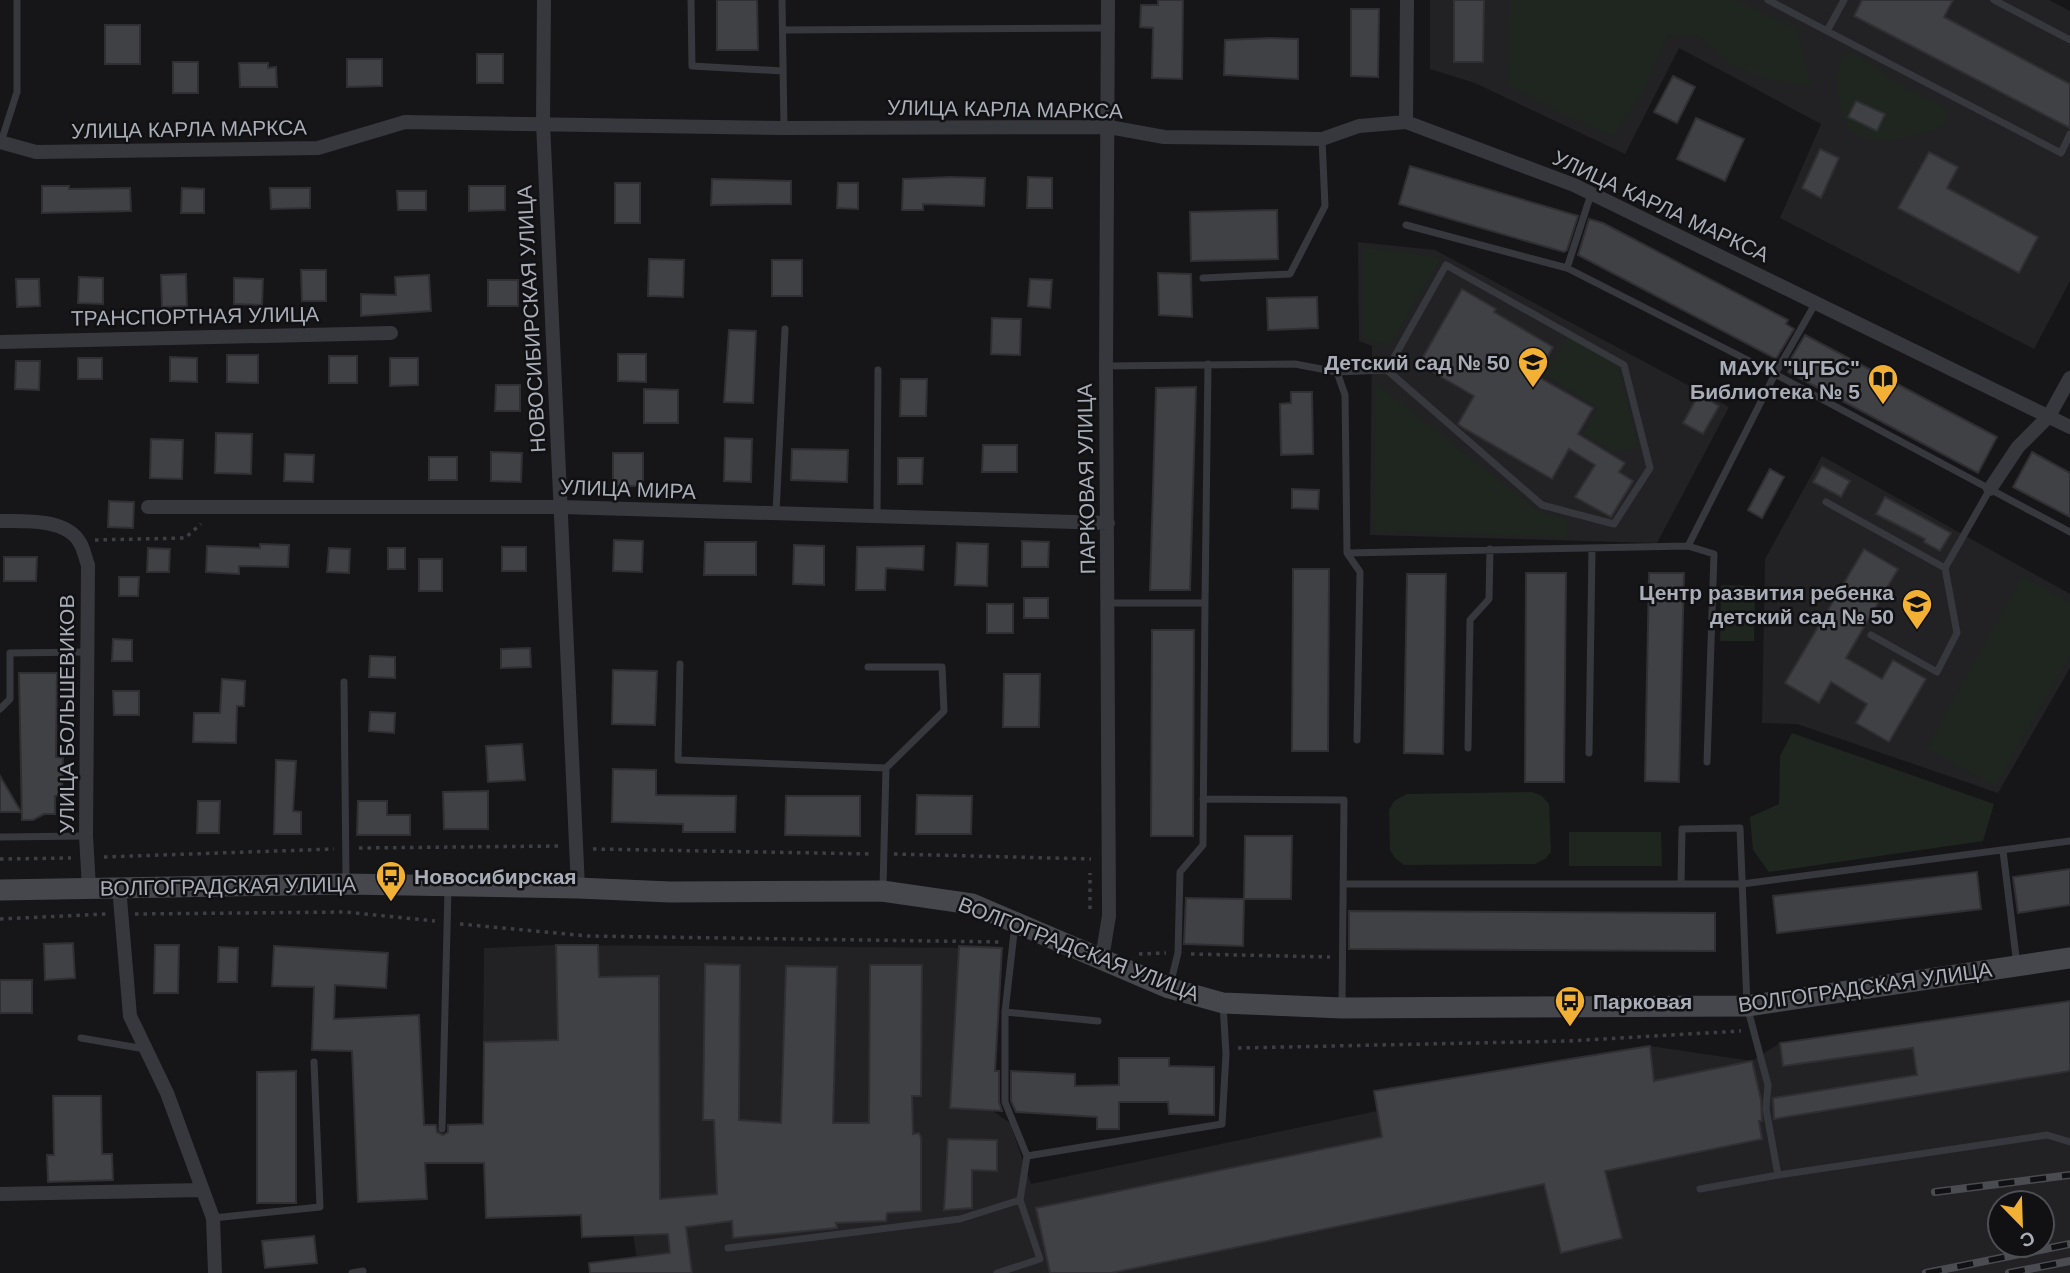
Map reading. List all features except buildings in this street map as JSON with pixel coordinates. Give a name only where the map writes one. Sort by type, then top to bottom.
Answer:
[{"type":"street","name":"НОВОСИБИРСКАЯ УЛИЦА","points":[[544,0],[543,123],[578,888]]},
{"type":"street","name":"ПАРКОВАЯ УЛИЦА","points":[[1102,958],[1109,916],[1109,603],[1105,366],[1108,0]]},
{"type":"street","points":[[1406,122],[1407,0]]},
{"type":"street","name":"УЛИЦА КАРЛА МАРКСА","points":[[0,142],[36,152],[318,148],[405,122],[784,128],[1109,127],[1164,137],[1322,139],[1359,126],[1406,122],[1591,193],[2070,427]]},
{"type":"street","name":"ТРАНСПОРТНАЯ УЛИЦА","points":[[0,342],[391,332]]},
{"type":"street","points":[[1990,489],[2018,447],[2049,416],[2070,378]]},
{"type":"street","name":"УЛИЦА МИРА","points":[[148,507],[562,508],[1108,523]]},
{"type":"street","points":[[0,521],[43,522],[64,530],[79,540]]},
{"type":"street","name":"УЛИЦА БОЛЬШЕВИКОВ","points":[[79,540],[88,565],[86,836],[89,888]]},
{"type":"street","name":"ВОЛГОГРАДСКАЯ УЛИЦА","points":[[0,890],[346,884],[670,892],[882,891],[972,904],[1015,932],[1102,958],[1223,1011],[1747,1006],[2070,958]]},
{"type":"street","points":[[119,887],[130,1016],[167,1093],[213,1219],[215,1273]]},
{"type":"street","points":[[0,1194],[202,1190]]},
{"type":"lane","points":[[0,142],[17,92],[17,0]]},
{"type":"lane","points":[[691,0],[692,66],[783,71]]},
{"type":"lane","points":[[782,0],[784,128]]},
{"type":"lane","points":[[1768,0],[2060,153],[2070,134]]},
{"type":"lane","points":[[1828,31],[1844,0]]},
{"type":"lane","points":[[1994,0],[2070,40]]},
{"type":"lane","points":[[783,30],[1109,28]]},
{"type":"lane","points":[[1203,278],[1290,274],[1325,206],[1322,139]]},
{"type":"lane","points":[[1567,268],[1591,193]]},
{"type":"lane","points":[[1406,225],[1567,268],[1775,374],[2070,532]]},
{"type":"lane","points":[[1105,366],[1295,364],[1337,372],[1387,370],[1542,505],[1614,524],[1650,468],[1624,365],[1446,265],[1387,370]]},
{"type":"lane","points":[[1688,546],[1775,374],[1815,304]]},
{"type":"lane","points":[[776,514],[785,329]]},
{"type":"lane","points":[[1169,988],[1178,953],[1180,872],[1203,845],[1208,364]]},
{"type":"lane","points":[[877,517],[878,370]]},
{"type":"lane","points":[[1337,372],[1345,394],[1348,553],[1360,572],[1357,740]]},
{"type":"lane","points":[[1871,635],[1937,672],[1957,633],[1945,568],[1990,489]]},
{"type":"lane","points":[[1826,502],[1945,568]]},
{"type":"lane","points":[[1348,553],[1688,546],[1714,554],[1707,762]]},
{"type":"lane","points":[[1468,748],[1470,620],[1489,599],[1490,550]]},
{"type":"lane","points":[[1589,752],[1592,550]]},
{"type":"lane","points":[[1109,603],[1205,603]]},
{"type":"lane","points":[[0,709],[10,699],[10,653],[88,652]]},
{"type":"lane","points":[[680,664],[678,760],[886,768]]},
{"type":"lane","points":[[868,667],[943,667],[944,711],[886,768],[882,891]]},
{"type":"lane","points":[[344,682],[346,884]]},
{"type":"lane","points":[[1203,799],[1344,800],[1342,1008]]},
{"type":"lane","points":[[1681,884],[1682,829],[1740,828],[1747,1006],[1769,1085],[1766,1110],[1778,1175]]},
{"type":"lane","points":[[0,837],[86,836]]},
{"type":"lane","points":[[1343,884],[1742,884],[2070,841]]},
{"type":"lane","points":[[2003,851],[2017,966]]},
{"type":"lane","points":[[442,1129],[448,885]]},
{"type":"lane","points":[[997,1273],[1040,1259],[1020,1200],[1027,1156],[1004,1102],[1005,1012],[1015,932]]},
{"type":"lane","points":[[1027,1156],[1222,1124],[1223,1011]]},
{"type":"lane","points":[[1005,1012],[1098,1021]]},
{"type":"lane","points":[[81,1038],[145,1049]]},
{"type":"lane","points":[[213,1219],[320,1207],[314,1062]]},
{"type":"lane","points":[[1700,1189],[2048,1135],[2070,1142]]},
{"type":"lane","points":[[728,1248],[960,1219],[1020,1200]]},
{"type":"lane","points":[[352,1273],[363,1271]]},
{"type":"path","points":[[79,540],[185,538],[200,525],[204,507]]},
{"type":"path","points":[[0,919],[121,914],[345,912],[588,936],[1015,932]]},
{"type":"path","points":[[1130,972],[1140,952],[1342,958]]},
{"type":"path","points":[[1223,1011],[1238,1048],[1569,1041],[1754,1030]]},
{"type":"shaded area","points":[[1430,0],[2049,0],[2070,11],[2070,281],[2034,349],[1780,218],[1821,124],[1679,48],[1625,154],[1475,83],[1430,69]]},
{"type":"shaded area","points":[[1511,0],[1737,0],[1796,28],[1811,86],[1771,80],[1736,68],[1700,37],[1668,34],[1646,86],[1613,136],[1552,109],[1508,84]]},
{"type":"shaded area","points":[[1853,52],[1897,83],[1943,106],[1948,116],[1943,126],[1909,136],[1881,140],[1868,139],[1849,129],[1841,111],[1837,77],[1843,56]]},
{"type":"shaded area","name":"Детский сад № 50","points":[[1358,242],[1435,250],[1729,407],[1657,543],[1370,535],[1372,346],[1359,341]]},
{"type":"shaded area","points":[[1363,247],[1441,258],[1389,346],[1363,339]]},
{"type":"shaded area","points":[[1569,335],[1617,364],[1638,448],[1614,452],[1583,434],[1598,408],[1545,375]]},
{"type":"shaded area","points":[[1376,384],[1538,511],[1567,518],[1567,537],[1374,531]]},
{"type":"shaded area","name":"Центр развития ребенка детский сад № 50","points":[[1822,456],[2070,594],[2070,668],[1998,793],[1797,724],[1762,723],[1765,559]]},
{"type":"shaded area","points":[[2023,576],[2070,602],[2070,654],[1995,786],[1926,748]]},
{"type":"shaded area","points":[[1721,585],[1755,586],[1754,641],[1720,641]]},
{"type":"shaded area","points":[[1792,733],[1994,804],[1983,841],[1769,872],[1753,850],[1750,817],[1779,804],[1780,756]]},
{"type":"shaded area","points":[[1532,792],[1542,796],[1549,804],[1551,852],[1535,864],[1404,865],[1390,850],[1389,810],[1394,801],[1407,794]]},
{"type":"shaded area","points":[[1569,832],[1661,832],[1662,866],[1569,866]]},
{"type":"shaded area","points":[[556,945],[1002,948],[993,1111],[1010,1123],[1031,1184],[1377,1111],[1374,1091],[1650,1046],[1752,1061],[1780,1043],[2070,1001],[2070,1273],[639,1273],[633,1234],[582,1237],[578,1060],[483,1060],[484,948]]},
{"type":"railway","points":[[1935,1192],[2070,1175]]},
{"type":"railway","points":[[1926,1273],[2070,1244]]},
{"type":"railway","points":[[2009,1273],[2070,1261]]},
{"type":"place","name":"Детский сад № 50","points":[[1533,389]]},
{"type":"place","name":"МАУК \"ЦГБС\" Библиотека № 5","points":[[1883,406]]},
{"type":"place","name":"Центр развития ребенка детский сад № 50","points":[[1917,631]]},
{"type":"place","name":"Новосибирская","points":[[391,903]]},
{"type":"place","name":"Парковая","points":[[1570,1028]]}]
